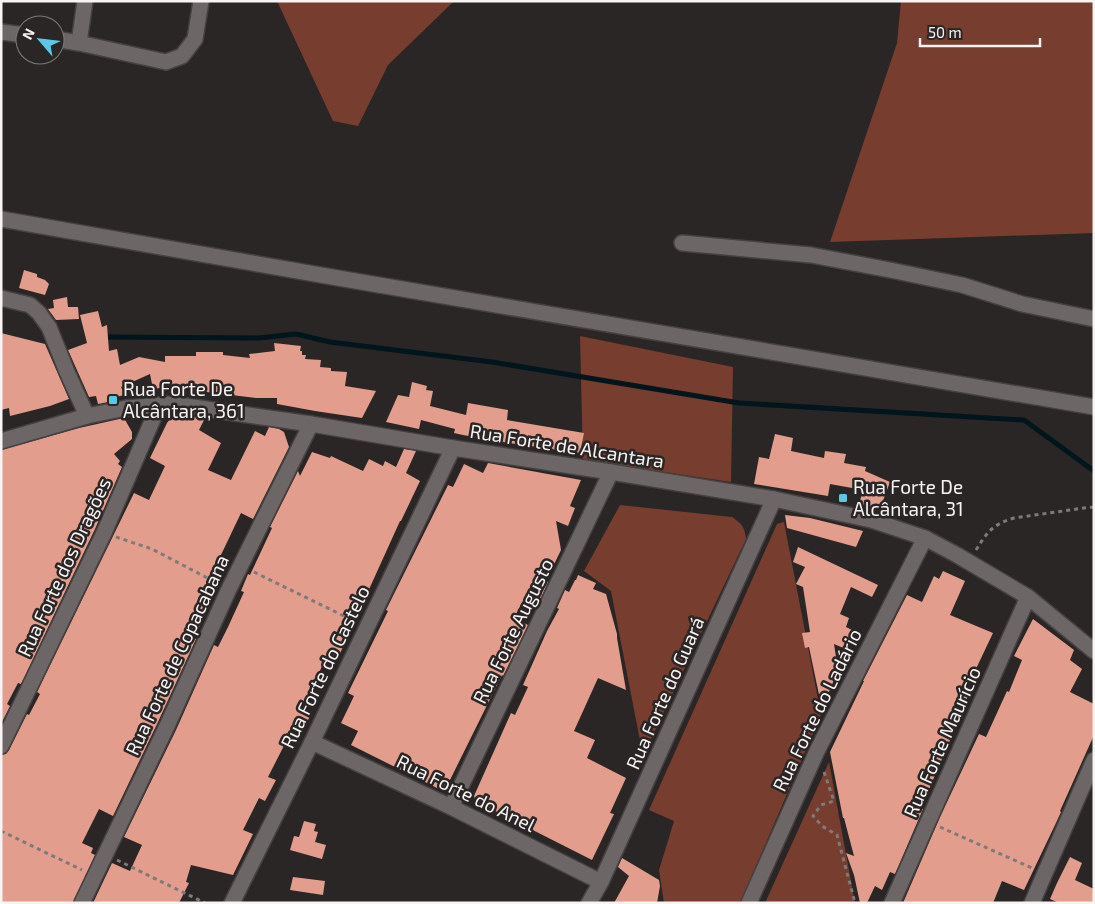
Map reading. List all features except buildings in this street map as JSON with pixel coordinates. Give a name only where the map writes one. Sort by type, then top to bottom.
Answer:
[{"type":"street","points":[[80,43],[85,1]]},
{"type":"street","points":[[65,41],[166,62],[182,56],[195,39],[201,1]]},
{"type":"street","points":[[1,32],[15,34]]},
{"type":"street","points":[[1,219],[1094,407]]},
{"type":"street","points":[[682,243],[811,255],[952,283],[1022,304],[1094,319]]},
{"type":"street","points":[[1,298],[30,305],[39,313],[49,327],[87,416]]},
{"type":"street","name":"Rua Forte de Alcantara","points":[[1,441],[87,416],[126,408],[172,404],[311,424],[774,499],[870,520],[925,538],[1028,598],[1094,652]]},
{"type":"street","name":"Rua Forte dos Dragões","points":[[1,746],[104,534],[159,405]]},
{"type":"street","name":"Rua Forte de Copacabana","points":[[82,903],[167,726],[229,589],[311,424]]},
{"type":"street","name":"Rua Forte do Castelo","points":[[232,903],[312,742],[453,448]]},
{"type":"street","name":"Rua Forte Augusto","points":[[451,807],[611,472]]},
{"type":"street","name":"Rua Forte do Guará","points":[[589,903],[601,882],[774,499]]},
{"type":"street","name":"Rua Forte do Ladário","points":[[749,903],[817,751],[925,538]]},
{"type":"street","name":"Rua Forte Maurício","points":[[892,903],[1028,598]]},
{"type":"street","name":"Rua Forte do Anel","points":[[312,742],[451,807],[601,882]]},
{"type":"street","points":[[1032,903],[1094,760]]},
{"type":"path","points":[[968,562],[990,530],[1005,521],[1014,518],[1094,508]]},
{"type":"path","points":[[104,534],[152,549],[229,589]]},
{"type":"path","points":[[240,567],[367,627]]},
{"type":"path","points":[[817,751],[834,801],[821,805],[812,816],[822,826],[837,835],[854,903]]},
{"type":"path","points":[[928,821],[1045,874]]},
{"type":"path","points":[[1,831],[95,877]]},
{"type":"path","points":[[105,855],[205,903]]},
{"type":"shaded area","points":[[277,1],[454,1],[388,65],[358,126],[333,121]]},
{"type":"shaded area","points":[[901,1],[1094,1],[1094,233],[830,242],[897,43]]},
{"type":"shaded area","points":[[580,336],[733,367],[731,482],[583,460]]},
{"type":"shaded area","points":[[620,505],[732,517],[742,526],[746,539],[643,756],[611,591],[584,571]]},
{"type":"shaded area","points":[[784,522],[821,715],[740,903],[664,903],[659,870],[674,821],[649,810],[777,524]]},
{"type":"shaded area","points":[[829,762],[855,903],[765,903]]},
{"type":"waterway","points":[[102,337],[259,338],[296,334],[330,342],[492,362],[739,403],[1024,420],[1094,471]]},
{"type":"place","name":"Rua Forte De Alcântara, 361","points":[[113,400]]},
{"type":"place","name":"Rua Forte De Alcântara, 31","points":[[843,498]]}]
